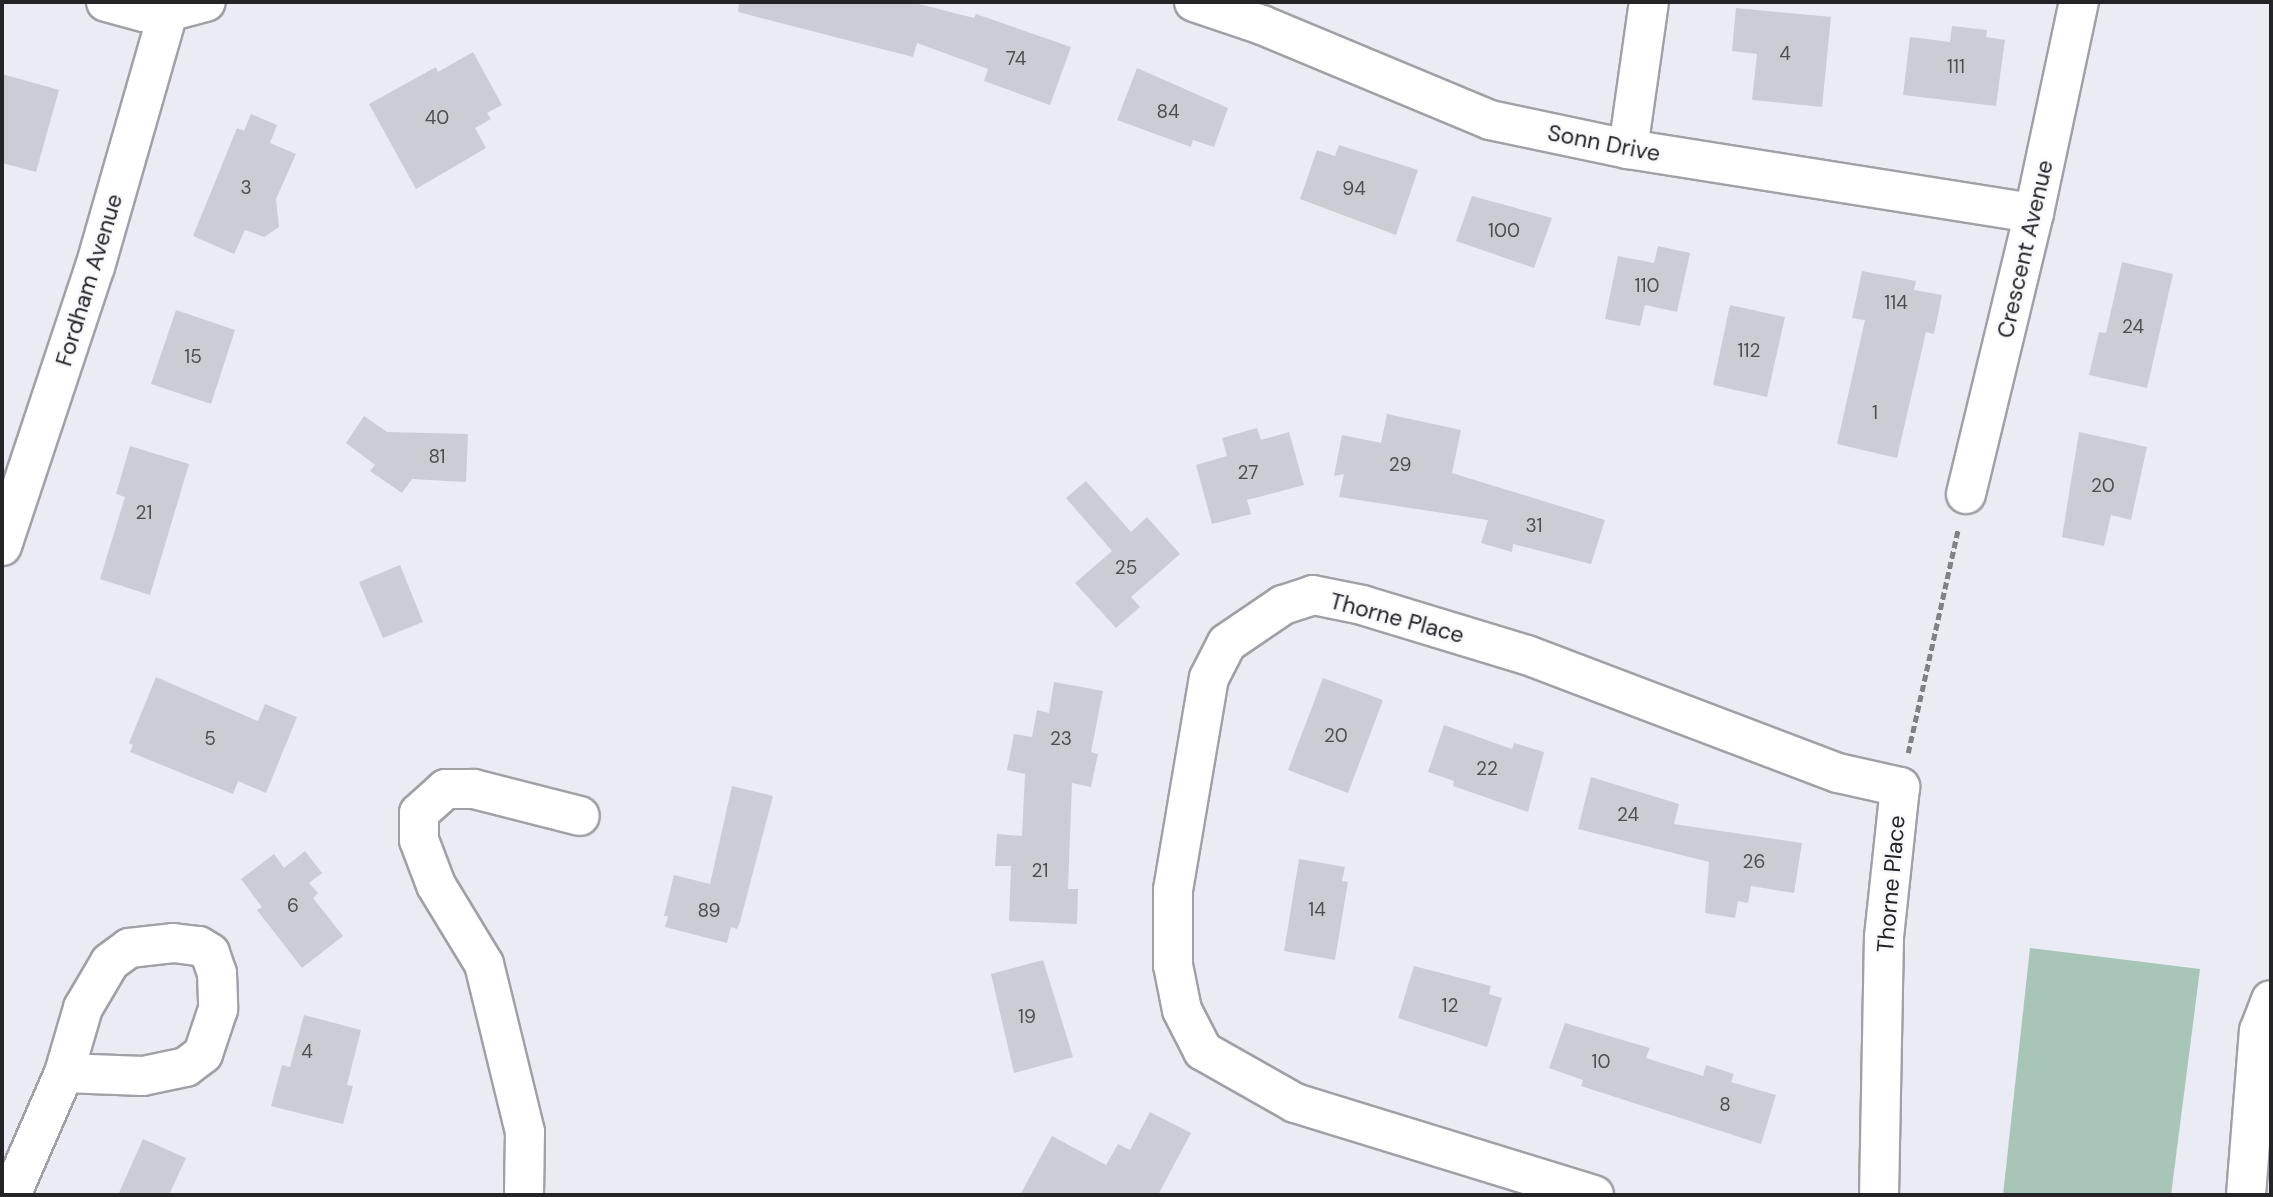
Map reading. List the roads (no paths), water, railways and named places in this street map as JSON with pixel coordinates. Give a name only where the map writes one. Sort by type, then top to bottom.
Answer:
[{"type":"street","points":[[106,2],[144,12],[168,12],[206,2]]},
{"type":"street","name":"Sonn Drive","points":[[1194,2],[1262,25],[1490,120],[1628,149],[2034,213]]},
{"type":"street","points":[[1628,149],[1649,2]]},
{"type":"street","name":"Crescent Avenue","points":[[1966,494],[2034,213],[2079,2]]},
{"type":"street","name":"Fordham Avenue","points":[[2,546],[95,267],[168,12]]},
{"type":"street","name":"Thorne Place","points":[[1594,1195],[1295,1103],[1203,1051],[1182,1010],[1173,965],[1173,890],[1209,678],[1227,643],[1283,605],[1313,595],[1350,603],[1527,655],[1838,774],[1900,787],[1884,936],[1879,1195]]},
{"type":"street","points":[[524,1195],[525,1132],[484,964],[436,885],[419,840],[419,813],[446,789],[474,789],[580,816]]},
{"type":"street","points":[[2246,1195],[2259,1031],[2271,1000]]},
{"type":"street","points":[[11,1195],[64,1073]]}]
